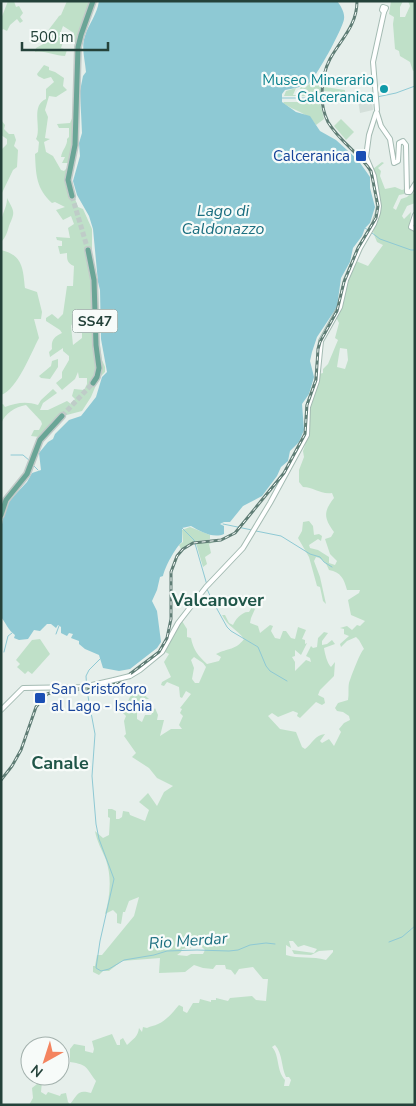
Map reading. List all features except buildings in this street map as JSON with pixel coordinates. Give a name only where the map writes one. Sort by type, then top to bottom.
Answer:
[{"type":"main road","points":[[72,196],[68,180],[75,145],[78,47],[94,1]]},
{"type":"main road","points":[[386,1],[373,60],[376,110],[381,126],[390,139],[394,163],[397,162],[399,143],[403,141],[406,145],[407,192],[410,192],[415,184]]},
{"type":"main road","points":[[1,710],[22,688],[86,687],[130,676],[140,670],[162,652],[178,623],[207,585],[238,553],[254,530],[307,435],[308,407],[318,381],[321,341],[340,307],[345,282],[360,248],[377,219],[379,206],[375,181],[366,158],[367,144],[376,110]]},
{"type":"main road","points":[[415,215],[411,226],[412,229],[415,229]]},
{"type":"main road","name":"SS47","points":[[88,250],[94,280],[96,345],[99,368],[94,383]]},
{"type":"main road","points":[[1,515],[6,500],[27,474],[40,440],[62,416]]},
{"type":"shaded area","points":[[372,99],[373,110],[360,113],[358,100]]},
{"type":"green space","points":[[8,1],[14,1],[16,7],[19,6],[23,13],[20,17],[23,21],[20,23],[17,19],[10,25],[7,31],[3,29],[1,31],[1,19]]},
{"type":"green space","points":[[67,1],[92,1],[77,43],[72,41],[74,33],[63,26],[59,37],[70,41],[63,42],[61,48],[67,50],[65,56],[35,52],[36,48],[47,42],[48,40],[44,38],[45,35],[61,15]]},
{"type":"green space","points":[[391,1],[403,1],[400,7],[400,17],[405,17],[410,6],[408,1],[415,1],[415,70],[413,71],[410,62],[400,56],[399,51],[395,49],[394,17],[389,14]]},
{"type":"green space","points":[[44,65],[49,67],[49,70],[64,78],[63,86],[67,90],[56,97],[49,96],[45,110],[48,117],[45,138],[50,139],[44,142],[46,152],[53,156],[61,170],[64,171],[68,167],[66,183],[69,197],[74,196],[78,207],[83,209],[92,229],[92,249],[85,250],[92,282],[98,284],[99,339],[105,367],[105,372],[99,378],[91,397],[82,411],[59,417],[39,437],[31,436],[34,430],[39,430],[42,424],[41,421],[26,405],[11,411],[1,424],[1,405],[3,404],[5,407],[25,403],[38,405],[53,389],[57,393],[43,403],[40,410],[48,410],[67,401],[71,404],[75,399],[72,396],[74,389],[84,390],[87,378],[79,378],[78,372],[75,379],[62,390],[56,383],[62,378],[62,372],[69,360],[69,356],[63,351],[63,348],[50,357],[49,352],[52,349],[54,339],[62,333],[46,321],[46,318],[52,314],[58,319],[63,314],[67,286],[73,286],[74,266],[68,261],[67,253],[60,254],[58,246],[62,246],[62,241],[57,240],[56,237],[70,238],[68,228],[74,224],[71,216],[63,220],[56,210],[65,207],[55,202],[52,203],[43,192],[38,181],[35,154],[38,152],[39,142],[36,139],[38,129],[37,112],[41,102],[46,99],[46,89],[54,82],[51,77],[44,79],[37,74]],"holes":[[[76,317],[82,324],[82,338],[73,345],[71,326]]]},
{"type":"green space","points":[[314,79],[325,80],[325,87],[345,90],[345,93],[324,91],[324,82],[322,81],[322,96],[284,96],[286,91],[296,88],[293,95],[297,95],[301,87],[305,88]]},
{"type":"green space","points":[[284,102],[320,102],[324,119],[316,125],[301,112],[287,106]]},
{"type":"green space","points":[[74,114],[72,154],[69,163],[62,163],[65,157],[61,157],[62,152],[69,137],[69,128],[59,128],[57,124],[70,123]]},
{"type":"green space","points":[[341,119],[354,132],[346,140],[334,126]]},
{"type":"green space","points":[[1,120],[5,125],[4,129],[9,134],[14,134],[16,140],[14,146],[18,150],[17,167],[13,170],[1,195],[1,150],[7,144],[7,139],[1,135]]},
{"type":"green space","points":[[382,162],[384,163],[378,168],[381,171],[380,176],[385,189],[395,187],[402,190],[405,189],[404,194],[399,195],[393,208],[396,210],[401,199],[411,193],[415,194],[415,203],[407,206],[402,216],[404,219],[411,212],[409,229],[415,231],[415,1105],[29,1105],[33,1098],[32,1088],[34,1086],[42,1086],[41,1092],[46,1095],[48,1092],[60,1096],[66,1093],[70,1104],[80,1092],[91,1093],[96,1081],[84,1066],[70,1062],[70,1049],[74,1044],[85,1046],[85,1051],[93,1053],[92,1041],[112,1034],[117,1045],[120,1045],[120,1040],[123,1038],[127,1045],[136,1036],[139,1028],[142,1032],[143,1027],[147,1028],[157,1025],[170,1016],[179,1005],[187,1013],[193,1003],[199,1003],[200,999],[211,1002],[211,1000],[216,1000],[216,998],[228,1001],[230,998],[252,996],[256,1000],[266,1001],[268,979],[263,979],[253,967],[239,969],[235,975],[231,970],[226,969],[225,965],[216,965],[213,969],[194,965],[185,972],[159,973],[160,958],[122,961],[109,971],[103,971],[99,975],[93,972],[97,955],[102,955],[134,916],[139,897],[129,901],[125,912],[123,912],[121,924],[117,923],[117,914],[113,910],[105,914],[110,881],[106,860],[95,831],[103,838],[109,835],[110,818],[108,817],[108,809],[116,811],[116,819],[122,817],[123,811],[129,812],[130,815],[145,821],[149,810],[139,802],[148,793],[157,806],[164,792],[173,786],[157,778],[149,768],[132,757],[136,753],[124,736],[126,734],[124,721],[126,716],[123,713],[136,683],[136,691],[139,690],[149,699],[144,699],[137,711],[137,719],[142,722],[145,715],[151,715],[155,708],[158,715],[157,720],[164,720],[160,736],[171,729],[182,729],[179,725],[183,716],[180,713],[182,709],[180,708],[191,694],[186,691],[182,698],[180,697],[179,687],[167,682],[164,686],[161,685],[162,682],[171,677],[164,662],[169,654],[165,652],[178,624],[182,621],[187,629],[187,637],[191,638],[196,652],[207,664],[219,661],[221,657],[216,654],[235,647],[244,639],[227,622],[222,615],[225,615],[229,623],[233,625],[239,616],[249,612],[252,607],[255,609],[250,623],[258,626],[260,633],[270,625],[273,626],[271,631],[275,638],[280,639],[283,631],[286,631],[291,638],[295,639],[298,627],[306,630],[302,639],[305,640],[305,644],[307,643],[301,655],[295,650],[295,656],[292,657],[295,662],[295,671],[306,660],[311,662],[310,658],[306,656],[311,646],[313,648],[317,647],[318,638],[324,632],[328,633],[322,641],[322,645],[332,640],[335,644],[324,648],[327,661],[331,667],[335,662],[334,676],[320,690],[318,695],[324,698],[325,703],[322,705],[316,702],[300,718],[297,716],[298,713],[293,711],[278,717],[272,713],[268,716],[280,729],[296,732],[302,747],[305,749],[316,738],[325,734],[320,741],[322,743],[329,739],[334,746],[341,732],[339,729],[350,720],[349,716],[337,711],[335,708],[338,703],[348,700],[349,683],[364,649],[356,637],[347,641],[341,647],[340,644],[349,636],[344,634],[344,629],[340,628],[347,626],[352,630],[365,621],[351,615],[348,600],[359,593],[360,590],[347,590],[341,577],[336,572],[329,570],[321,559],[316,557],[314,561],[326,604],[323,601],[309,557],[298,538],[302,531],[303,522],[309,521],[313,526],[314,535],[319,534],[322,536],[321,541],[318,539],[309,545],[310,548],[318,550],[329,557],[329,563],[335,565],[337,561],[330,554],[325,539],[331,537],[334,532],[328,523],[326,515],[328,507],[334,498],[332,493],[324,493],[303,487],[299,482],[299,470],[309,433],[310,406],[319,374],[323,373],[323,369],[328,364],[338,340],[335,338],[339,323],[336,317],[344,301],[347,282],[356,261],[368,266],[383,245],[377,242],[373,232],[380,207],[373,169]],"holes":[[[340,348],[347,349],[348,360],[345,369],[337,367]],[[194,657],[206,667],[199,683],[195,683],[192,679],[194,668],[191,660]],[[289,941],[293,941],[298,947],[304,945],[317,949],[314,953],[292,950],[294,954],[311,955],[319,951],[333,950],[333,952],[326,960],[286,955],[286,945],[291,948]],[[201,946],[205,950],[203,954],[177,955],[182,949]],[[275,1045],[278,1049],[286,1077],[289,1077],[291,1080],[289,1086],[284,1086],[285,1080],[280,1072],[272,1047]]]},
{"type":"green space","points":[[7,198],[13,210],[13,215],[6,235],[1,242],[1,221]]},
{"type":"green space","points":[[1,250],[14,255],[18,259],[22,269],[25,288],[37,292],[42,312],[41,319],[34,319],[39,338],[28,361],[13,386],[1,395]]},
{"type":"green space","points":[[58,359],[58,367],[50,379],[39,376],[51,366],[52,361]]},
{"type":"green space","points":[[190,527],[210,535],[210,539],[207,542],[214,542],[209,544],[211,553],[205,557],[207,564],[203,567],[196,543],[206,542],[205,540],[196,541],[181,549],[179,545],[183,542],[182,530]]},
{"type":"green space","points":[[40,639],[50,654],[32,674],[28,671],[25,674],[17,667],[20,664],[16,660],[32,640]]},
{"type":"water","name":"Lago di Caldonazzo","points":[[99,1],[337,1],[344,14],[344,19],[328,53],[312,80],[308,84],[285,90],[282,94],[282,102],[296,112],[310,116],[320,131],[336,140],[358,160],[370,177],[370,188],[375,207],[370,223],[353,248],[350,262],[341,278],[337,307],[317,337],[312,352],[310,361],[314,377],[309,394],[302,404],[304,430],[299,442],[290,451],[288,461],[281,467],[277,476],[262,496],[243,506],[230,522],[220,524],[224,526],[224,534],[215,536],[191,526],[182,528],[182,542],[176,549],[163,576],[160,577],[152,601],[157,611],[161,642],[157,648],[130,669],[119,671],[103,668],[99,655],[85,649],[79,644],[79,641],[71,638],[73,634],[69,633],[67,636],[61,633],[61,627],[58,625],[56,628],[51,624],[47,624],[40,631],[34,630],[28,639],[19,640],[14,638],[15,635],[1,617],[1,530],[5,508],[27,482],[32,473],[41,470],[39,453],[48,442],[53,439],[55,434],[69,420],[81,416],[96,397],[102,377],[107,372],[101,339],[100,290],[93,229],[89,216],[77,195],[73,181],[80,156],[79,143],[82,133],[80,91],[83,76],[86,72],[83,49],[84,40],[97,11]]},
{"type":"waterway","points":[[377,97],[415,86]]},
{"type":"waterway","points":[[282,98],[315,98],[321,101],[373,97]]},
{"type":"waterway","points":[[372,233],[380,239],[415,250]]},
{"type":"waterway","points":[[11,455],[23,455],[30,461]]},
{"type":"waterway","points":[[33,465],[38,470]]},
{"type":"waterway","points":[[223,524],[252,530]]},
{"type":"waterway","points":[[182,528],[194,540],[207,585]]},
{"type":"waterway","points":[[256,531],[281,536],[310,554],[320,557],[332,567]]},
{"type":"waterway","points":[[207,589],[227,627],[258,647],[270,671],[287,681]]},
{"type":"waterway","points":[[56,634],[59,626]]},
{"type":"waterway","points":[[4,652],[8,636],[12,633]]},
{"type":"waterway","name":"Rio Merdar","points":[[101,658],[89,670],[86,676],[95,734],[92,776],[96,824],[99,839],[114,879],[96,968],[101,971],[109,969],[124,960],[167,951],[229,951],[238,950],[250,945],[275,944]]},
{"type":"waterway","points":[[389,942],[402,937],[415,926]]},
{"type":"tunnel","points":[[72,196],[88,250]]},
{"type":"tunnel","points":[[62,416],[93,383]]},
{"type":"railway","points":[[1,780],[21,750],[36,707],[47,694],[63,689],[98,689],[111,686],[159,652],[167,638],[171,619],[171,572],[177,556],[183,549],[193,543],[221,540],[235,533],[284,473],[305,434],[307,405],[316,380],[320,342],[337,311],[344,282],[358,248],[376,218],[378,206],[371,171],[333,129],[325,116],[322,103],[322,86],[326,68],[348,32],[354,18],[357,1]]},
{"type":"place","name":"Museo Minerario Calceranica","points":[[384,89]]},
{"type":"place","name":"Calceranica","points":[[361,156]]},
{"type":"place","name":"San Cristoforo al Lago - Ischia","points":[[40,698]]},
{"type":"district","name":"Valcanover","points":[[218,600]]},
{"type":"district","name":"Canale","points":[[60,763]]}]
